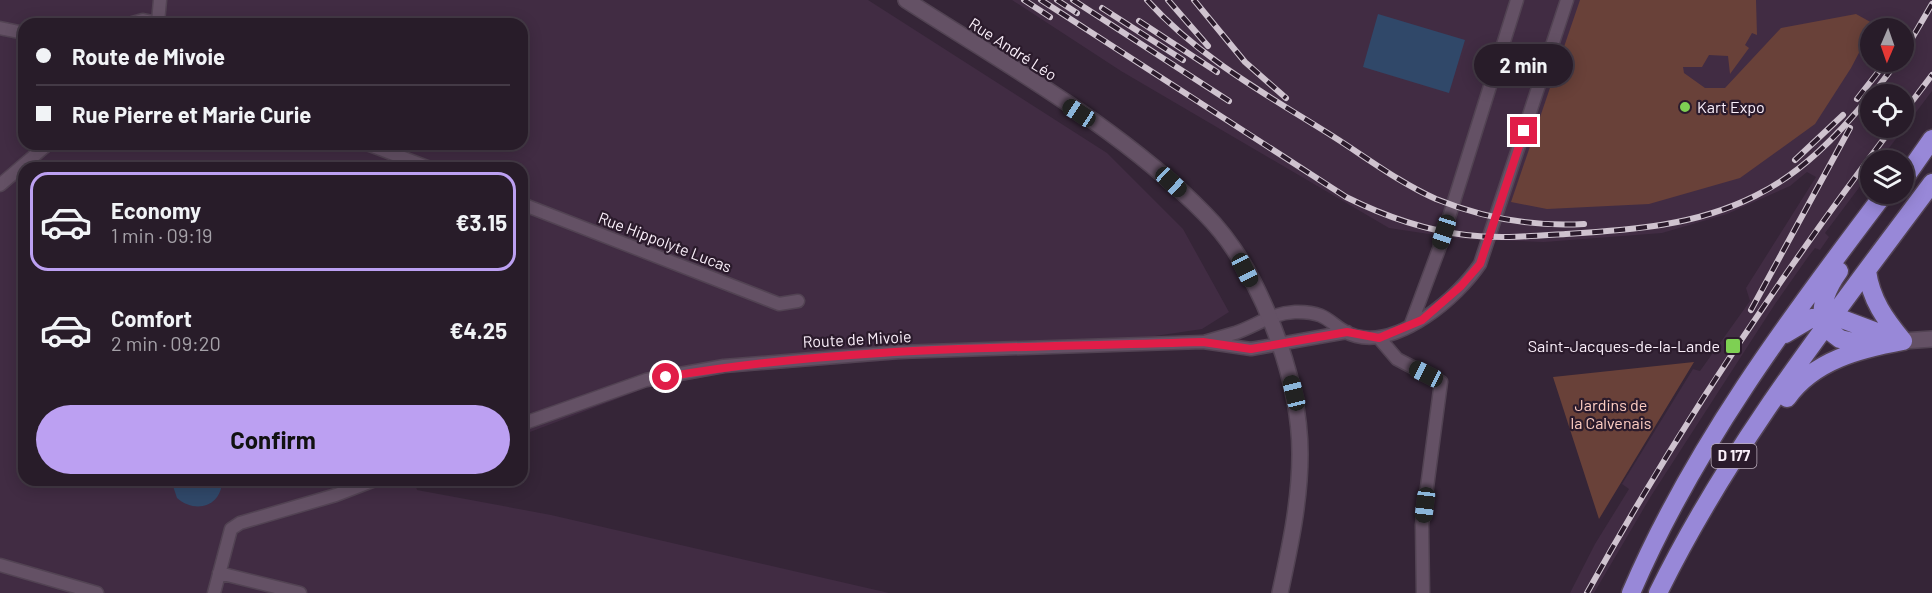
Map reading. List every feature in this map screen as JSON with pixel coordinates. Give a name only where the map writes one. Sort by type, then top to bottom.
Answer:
[{"type":"highway","points":[[1914,153],[1932,129]]},
{"type":"highway","points":[[1914,165],[1932,139]]},
{"type":"highway","name":"D 177","points":[[1658,593],[1689,532],[1739,449],[1826,320],[1867,271],[1932,183]]},
{"type":"highway","points":[[1772,344],[1877,204]]},
{"type":"highway","points":[[1826,320],[1830,284],[1887,204]]},
{"type":"highway","points":[[1867,271],[1878,308],[1903,341]]},
{"type":"highway","points":[[1772,344],[1793,327],[1826,320],[1903,341]]},
{"type":"highway","points":[[1826,320],[1849,342],[1879,346]]},
{"type":"highway","points":[[1665,593],[1717,504],[1799,383],[1827,364],[1879,346],[1903,341]]},
{"type":"highway","name":"D 177","points":[[1631,593],[1680,495],[1772,344]]},
{"type":"street","points":[[160,0],[160,18]]},
{"type":"street","name":"Rue André Léo","points":[[906,0],[1098,125],[1154,166],[1206,214],[1225,237],[1281,344],[1294,393],[1300,453],[1294,527],[1280,593]]},
{"type":"street","points":[[1411,324],[1438,249],[1518,0]]},
{"type":"street","points":[[1347,332],[1379,338],[1411,324],[1435,310],[1470,278],[1480,264],[1567,0]]},
{"type":"street","points":[[0,28],[18,32]]},
{"type":"street","points":[[27,162],[41,150]]},
{"type":"street","points":[[383,150],[414,162]]},
{"type":"street","points":[[0,185],[18,170]]},
{"type":"street","name":"Rue Hippolyte Lucas","points":[[528,206],[779,304],[798,301]]},
{"type":"street","name":"Route de Mivoie","points":[[1203,342],[1237,333],[1268,317],[1295,312],[1323,314],[1347,332]]},
{"type":"street","name":"Route de Mivoie","points":[[528,422],[646,380],[724,366],[898,352],[1203,342],[1251,349],[1347,332]]},
{"type":"street","points":[[1379,338],[1397,359],[1441,382],[1422,525],[1423,593]]},
{"type":"street","points":[[1903,341],[1932,339]]},
{"type":"street","points":[[214,593],[226,539],[231,529],[240,523],[359,486]]},
{"type":"street","points":[[0,565],[97,593]]},
{"type":"street","points":[[219,573],[300,593]]},
{"type":"shaded area","points":[[0,0],[868,0],[1107,153],[1183,229],[1229,312],[1202,329],[1048,352],[936,357],[726,373],[646,388],[528,433],[528,162],[18,162],[18,486],[416,486],[417,490],[551,515],[889,593],[0,593]]},
{"type":"shaded area","points":[[1012,0],[1932,0],[1932,91],[1914,115],[1914,84],[1860,84],[1860,138],[1897,138],[1888,150],[1860,150],[1860,186],[1825,233],[1829,237],[1820,250],[1815,248],[1775,304],[1651,496],[1594,593],[1570,593],[1595,544],[1629,489],[1622,484],[1693,369],[1700,371],[1750,301],[1746,288],[1816,177],[1807,172],[1790,186],[1727,214],[1662,233],[1544,242],[1462,239],[1389,228],[1121,71]]},
{"type":"green space","name":"Kart Expo","points":[[1580,0],[1756,0],[1757,35],[1752,33],[1745,45],[1749,48],[1730,74],[1728,56],[1709,55],[1702,67],[1683,67],[1684,73],[1705,88],[1725,88],[1781,28],[1856,14],[1863,18],[1860,18],[1860,51],[1815,124],[1740,178],[1649,204],[1547,209],[1511,202]]},
{"type":"green space","name":"Jardins de la Calvenais","points":[[1694,362],[1599,519],[1553,377]]},
{"type":"water","points":[[1378,14],[1465,40],[1449,93],[1363,67]]},
{"type":"water","points":[[173,486],[221,486],[218,496],[206,505],[192,506],[177,498]]},
{"type":"railway","points":[[1024,0],[1050,17]]},
{"type":"railway","points":[[1041,0],[1346,197],[1404,221],[1434,230],[1466,235],[1516,237],[1615,231],[1662,225],[1709,214],[1755,196],[1804,165],[1832,139],[1860,108]]},
{"type":"railway","points":[[1057,0],[1077,13]]},
{"type":"railway","points":[[1073,0],[1229,101]]},
{"type":"railway","points":[[1147,0],[1189,40],[1236,75],[1423,193],[1454,206],[1508,220],[1546,224],[1584,224]]},
{"type":"railway","points":[[1168,0],[1208,46]]},
{"type":"railway","points":[[1194,0],[1245,62],[1286,98]]},
{"type":"railway","points":[[1914,35],[1932,4]]},
{"type":"railway","points":[[1102,8],[1183,60]]},
{"type":"railway","points":[[1139,21],[1217,72]]},
{"type":"railway","points":[[1857,99],[1878,72]]},
{"type":"railway","points":[[1880,84],[1890,72]]},
{"type":"railway","points":[[1914,99],[1932,75]]},
{"type":"railway","points":[[1795,160],[1843,115]]},
{"type":"railway","points":[[1751,310],[1850,128]]},
{"type":"railway","points":[[1587,593],[1657,472],[1731,355],[1810,240],[1884,138]]},
{"type":"place","name":"Kart Expo","points":[[1685,107]]},
{"type":"place","name":"Saint-Jacques-de-la-Lande","points":[[1733,346]]},
{"type":"route","points":[[666,377],[724,366],[898,352],[1203,342],[1251,349],[1347,332],[1357,336],[1379,338],[1422,320],[1470,278],[1480,264],[1524,131]]}]
